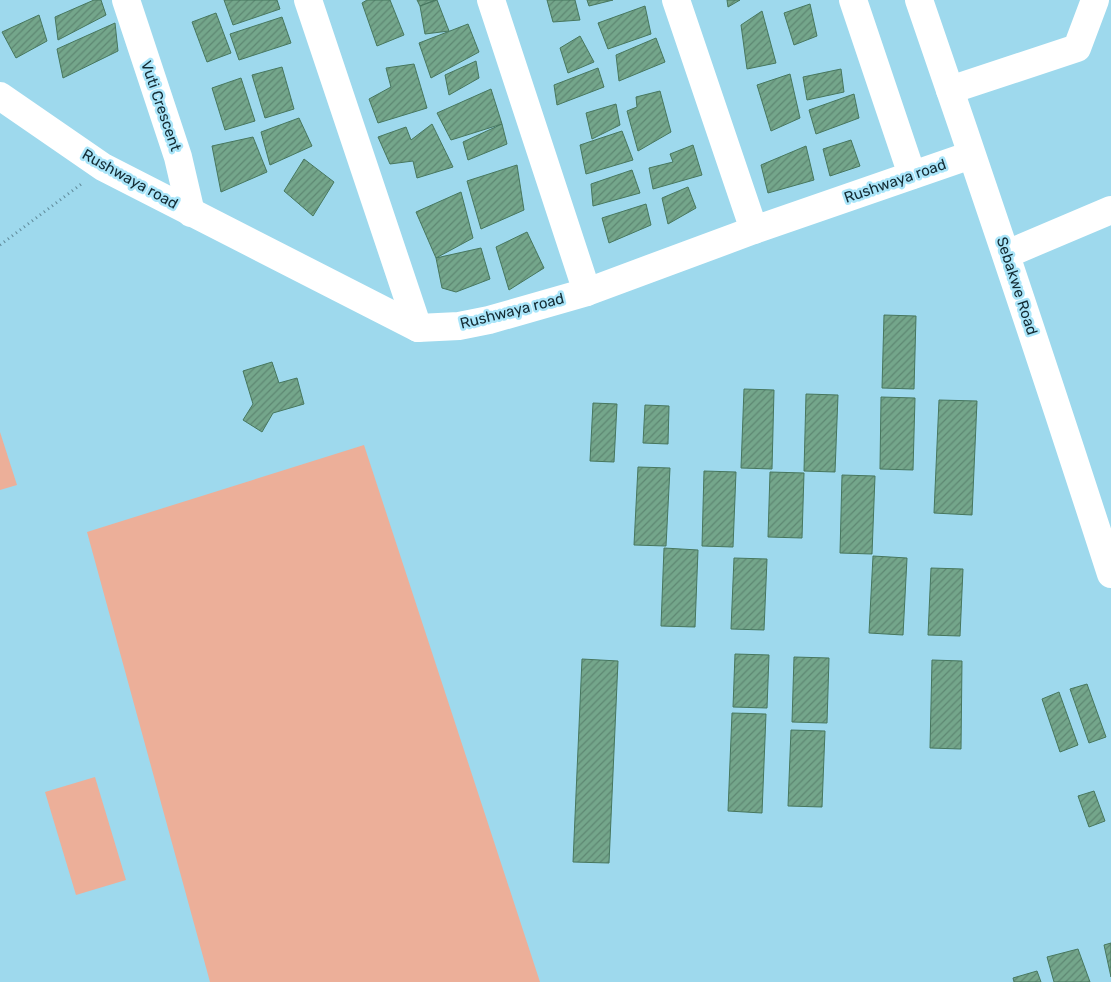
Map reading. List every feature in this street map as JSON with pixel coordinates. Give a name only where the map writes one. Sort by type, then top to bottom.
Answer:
[{"type":"street","name":"Vuti Crescent","points":[[126,0],[178,157],[191,213]]},
{"type":"street","points":[[308,0],[418,328]]},
{"type":"street","points":[[490,0],[587,292]]},
{"type":"street","points":[[676,0],[754,230]]},
{"type":"street","points":[[852,0],[912,175]]},
{"type":"street","name":"Sebakwe Road","points":[[919,0],[1007,254],[1111,574]]},
{"type":"street","points":[[950,90],[1076,48],[1094,0]]},
{"type":"street","name":"Rushwaya road","points":[[0,96],[103,167],[418,328],[459,326],[489,320],[587,292],[754,230],[971,154]]},
{"type":"street","points":[[1007,254],[1111,210]]},
{"type":"path","points":[[0,245],[103,167]]},
{"type":"shaded area","points":[[0,432],[17,485],[0,490]]},
{"type":"shaded area","points":[[364,445],[540,982],[210,982],[87,532]]},
{"type":"shaded area","points":[[95,777],[126,880],[76,895],[45,792]]},
{"type":"building","points":[[94,0],[101,0],[106,15],[58,40],[55,17]]},
{"type":"building","points":[[224,0],[277,0],[280,9],[233,25]]},
{"type":"building","points":[[367,0],[390,0],[404,35],[377,46],[362,3]]},
{"type":"building","points":[[417,0],[435,0],[420,6]]},
{"type":"building","points":[[437,0],[449,31],[425,34],[420,6]]},
{"type":"building","points":[[547,0],[575,0],[580,20],[553,22]]},
{"type":"building","points":[[587,0],[613,0],[589,6]]},
{"type":"building","points":[[727,0],[740,0],[728,7]]},
{"type":"building","points":[[810,4],[817,36],[794,45],[784,13]]},
{"type":"building","points":[[645,6],[651,34],[608,49],[598,23]]},
{"type":"building","points":[[762,11],[776,63],[747,69],[741,25]]},
{"type":"building","points":[[216,13],[231,53],[207,62],[192,22]]},
{"type":"building","points":[[39,15],[47,41],[16,58],[2,32]]},
{"type":"building","points":[[282,17],[291,43],[239,60],[230,34]]},
{"type":"building","points":[[115,23],[118,51],[63,78],[57,49]]},
{"type":"building","points":[[468,24],[479,52],[431,78],[419,43]]},
{"type":"building","points":[[580,36],[594,62],[568,73],[560,48]]},
{"type":"building","points":[[656,38],[665,62],[619,81],[616,55]]},
{"type":"building","points":[[476,61],[479,78],[449,95],[445,75]]},
{"type":"building","points":[[414,64],[427,108],[378,123],[369,99],[391,87],[386,68]]},
{"type":"building","points":[[282,67],[294,109],[265,118],[252,75]]},
{"type":"building","points":[[598,68],[604,87],[557,105],[554,85]]},
{"type":"building","points":[[841,69],[844,92],[807,100],[803,77]]},
{"type":"building","points":[[790,74],[800,118],[771,131],[757,85]]},
{"type":"building","points":[[241,78],[255,121],[225,130],[212,88]]},
{"type":"building","points":[[491,89],[502,124],[451,140],[437,113]]},
{"type":"building","points":[[660,91],[671,132],[638,151],[627,111],[637,107],[636,97]]},
{"type":"building","points":[[854,94],[859,118],[816,134],[809,110]]},
{"type":"building","points":[[616,104],[620,125],[592,139],[586,113]]},
{"type":"building","points":[[299,118],[312,146],[270,165],[261,132]]},
{"type":"building","points":[[432,124],[453,167],[417,178],[413,161],[390,164],[378,137],[406,127],[411,140]]},
{"type":"building","points":[[502,124],[507,144],[468,160],[463,142]]},
{"type":"building","points":[[622,131],[633,160],[586,174],[580,145]]},
{"type":"building","points":[[253,137],[267,172],[221,192],[212,146]]},
{"type":"building","points":[[851,140],[860,166],[830,176],[823,149]]},
{"type":"building","points":[[693,145],[702,175],[653,189],[649,168],[673,162],[670,154]]},
{"type":"building","points":[[806,146],[814,180],[768,193],[761,165]]},
{"type":"building","points":[[304,159],[334,182],[313,216],[284,191]]},
{"type":"building","points":[[517,165],[524,210],[481,229],[467,181]]},
{"type":"building","points":[[632,170],[640,193],[593,206],[591,184]]},
{"type":"building","points":[[688,187],[696,208],[668,224],[662,198]]},
{"type":"building","points":[[461,192],[473,238],[436,258],[416,212]]},
{"type":"building","points":[[646,204],[651,225],[609,243],[602,218]]},
{"type":"building","points":[[527,232],[544,268],[509,290],[496,247]]},
{"type":"building","points":[[481,248],[490,279],[456,292],[442,288],[436,258]]},
{"type":"building","points":[[884,315],[916,316],[914,389],[882,388]]},
{"type":"building","points":[[272,362],[279,383],[297,378],[304,404],[273,413],[262,432],[243,420],[253,404],[243,371]]},
{"type":"building","points":[[744,389],[774,390],[772,469],[741,468]]},
{"type":"building","points":[[806,394],[838,395],[835,472],[804,471]]},
{"type":"building","points":[[881,397],[915,398],[913,470],[880,469]]},
{"type":"building","points":[[939,400],[977,401],[972,515],[934,513]]},
{"type":"building","points":[[593,403],[617,404],[614,462],[590,461]]},
{"type":"building","points":[[645,405],[669,406],[668,444],[643,443]]},
{"type":"building","points":[[638,467],[670,468],[666,546],[634,545]]},
{"type":"building","points":[[704,471],[736,472],[733,547],[702,546]]},
{"type":"building","points":[[770,472],[804,473],[802,538],[768,537]]},
{"type":"building","points":[[842,475],[875,476],[872,554],[840,553]]},
{"type":"building","points":[[664,548],[698,550],[695,627],[661,626]]},
{"type":"building","points":[[873,556],[907,558],[903,635],[869,633]]},
{"type":"building","points":[[734,558],[767,559],[764,630],[731,629]]},
{"type":"building","points":[[931,568],[963,569],[960,636],[928,635]]},
{"type":"building","points":[[735,654],[769,655],[767,708],[733,707]]},
{"type":"building","points":[[794,657],[829,658],[827,723],[792,722]]},
{"type":"building","points":[[582,659],[618,661],[609,863],[573,862]]},
{"type":"building","points":[[932,660],[962,661],[961,749],[930,748]]},
{"type":"building","points":[[1087,684],[1106,737],[1089,743],[1070,689]]},
{"type":"building","points":[[1059,692],[1078,745],[1060,752],[1042,699]]},
{"type":"building","points":[[732,713],[766,714],[762,813],[728,811]]},
{"type":"building","points":[[791,730],[825,731],[822,807],[788,806]]},
{"type":"building","points":[[1094,791],[1105,821],[1089,827],[1078,796]]},
{"type":"building","points":[[1111,943],[1111,977],[1104,945]]},
{"type":"building","points":[[1078,949],[1090,982],[1054,982],[1047,957]]},
{"type":"building","points":[[1037,971],[1041,982],[1014,982],[1013,978]]}]
